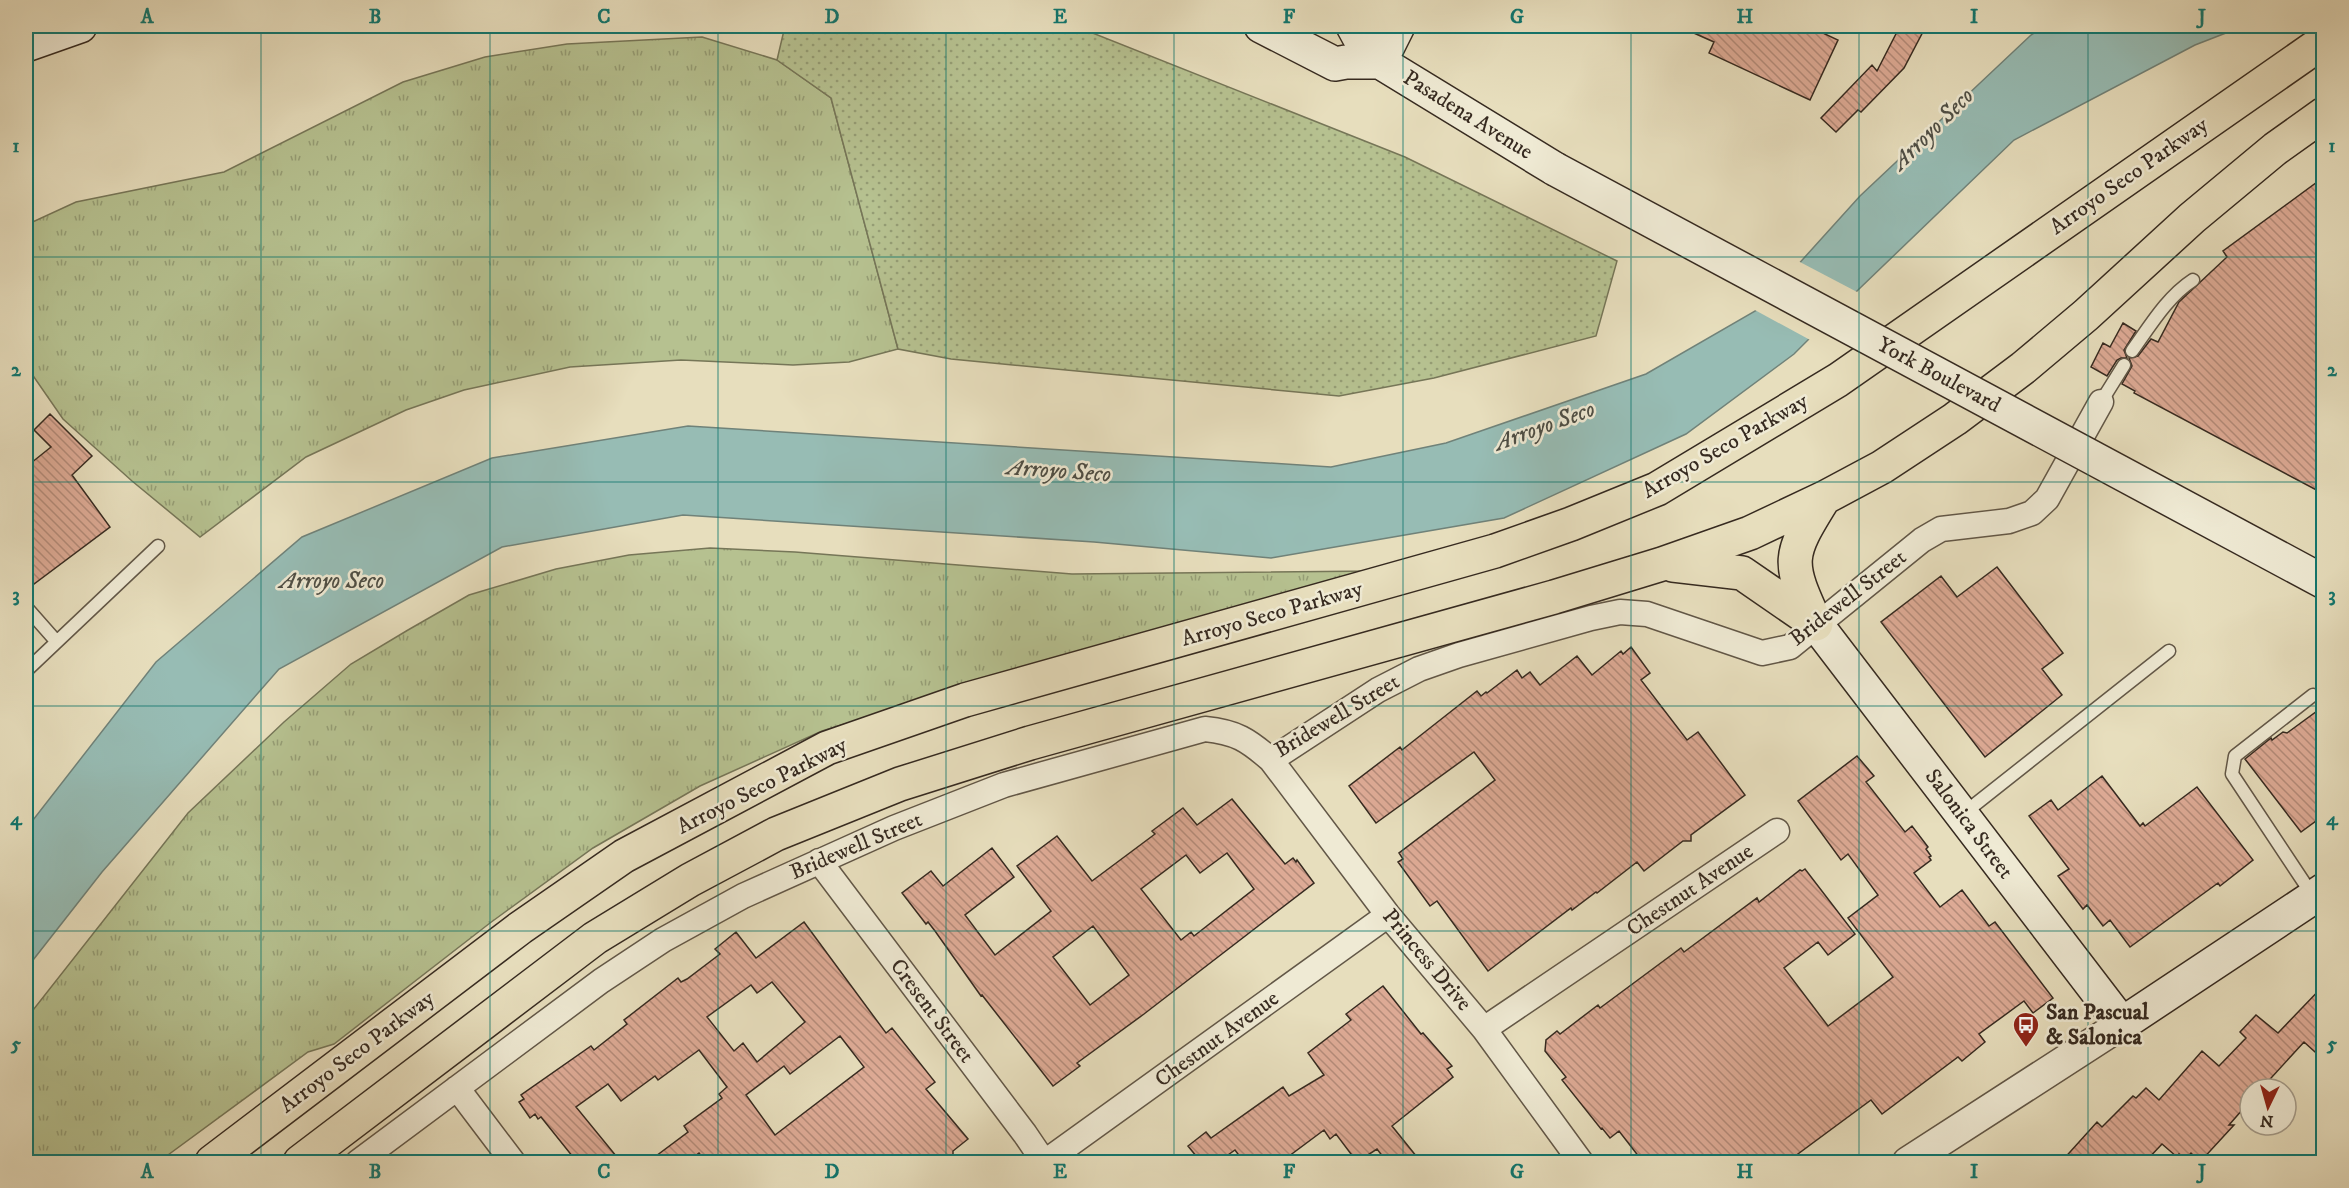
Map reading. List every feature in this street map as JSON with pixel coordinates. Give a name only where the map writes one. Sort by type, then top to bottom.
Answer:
[{"type":"highway","name":"Arroyo Seco Parkway","points":[[212,1162],[520,928],[624,856],[827,748],[965,700],[1495,551],[1571,524],[1657,489],[1838,380],[2324,41]]},
{"type":"highway","points":[[300,1162],[595,938],[690,880],[776,834],[900,784],[1029,743],[1554,597],[1662,564],[1750,533],[1824,498],[1882,467],[1955,419],[2023,368],[2086,315],[2192,218],[2276,149],[2324,114]]},
{"type":"highway","points":[[1816,624],[1799,588],[1793,565],[1800,537],[1824,498]]},
{"type":"highway","points":[[1662,564],[1742,573],[1816,624]]},
{"type":"main road","points":[[26,45],[80,26]]},
{"type":"main road","name":"Pasadena Avenue","points":[[1261,26],[1335,64],[1380,62]]},
{"type":"main road","name":"Pasadena Avenue","points":[[1353,26],[1359,37],[1380,62],[1555,169]]},
{"type":"main road","points":[[1380,62],[1398,26]]},
{"type":"main road","name":"York Boulevard","points":[[1555,169],[2324,582]]},
{"type":"main road","name":"Salonica Street","points":[[1816,624],[2122,1024]]},
{"type":"main road","points":[[2122,1024],[2319,893]]},
{"type":"street","name":"Bridewell Street","points":[[358,1162],[601,981],[663,940],[743,896],[819,861],[1004,785],[1205,729],[1228,731],[1249,741],[1271,759],[1378,690],[1419,669],[1459,655],[1620,612],[1647,614],[1762,653],[1790,647],[1922,540],[1941,529],[2009,521],[2032,513],[2047,499],[2101,402]]},
{"type":"street","name":"Princess Drive","points":[[1271,759],[1388,915],[1484,1029],[1581,1162]]},
{"type":"street","name":"Chestnut Avenue","points":[[1484,1029],[1777,831]]},
{"type":"street","name":"Cresent Street","points":[[819,861],[1045,1162]]},
{"type":"street","name":"Chestnut Avenue","points":[[1045,1162],[1388,915]]},
{"type":"street","points":[[1908,1162],[2122,1024]]},
{"type":"street","points":[[457,1088],[513,1162]]},
{"type":"lane","points":[[2132,351],[2157,315],[2182,287],[2193,280]]},
{"type":"lane","points":[[2101,402],[2124,365]]},
{"type":"lane","points":[[26,671],[158,546]]},
{"type":"lane","points":[[26,607],[57,641]]},
{"type":"lane","points":[[1962,814],[2169,651]]},
{"type":"lane","points":[[2313,695],[2235,756],[2232,774],[2319,893]]},
{"type":"green space","points":[[785,26],[1075,26],[1405,157],[1617,261],[1596,336],[1434,378],[1339,396],[951,359],[898,349],[831,98],[777,60]]},
{"type":"green space","points":[[702,37],[777,60],[831,98],[898,349],[849,362],[793,365],[681,360],[570,367],[464,390],[406,410],[306,457],[200,537],[132,481],[63,419],[27,367],[26,225],[76,202],[224,172],[403,82],[485,57],[567,44]]},
{"type":"green space","points":[[710,548],[795,552],[1072,574],[1376,571],[1047,662],[822,731],[700,786],[593,848],[490,923],[334,1044],[308,1052],[168,1155],[163,1162],[26,1162],[26,1019],[188,813],[284,722],[351,664],[469,595],[556,569],[629,555]]},
{"type":"water","name":"Arroyo Seco","points":[[2046,26],[2244,26],[2195,45],[2014,140],[1794,354],[1686,434],[1504,518],[1271,558],[1094,542],[683,515],[502,547],[279,669],[102,872],[26,969],[26,829],[156,662],[302,537],[492,458],[688,426],[1331,467],[1446,443],[1646,374],[1757,310],[1860,196],[2031,35]]},
{"type":"pier","points":[[1798,261],[1859,293],[1812,341],[1753,309]]},
{"type":"building","points":[[1678,26],[1808,26],[1838,40],[1810,100],[1709,53],[1714,42]]},
{"type":"building","points":[[1900,26],[1926,26],[1904,68],[1861,112],[1858,110],[1836,132],[1821,118],[1872,65],[1877,71]]},
{"type":"building","points":[[2324,177],[2324,494],[2134,393],[2135,391],[2122,384],[2132,366],[2129,358],[2138,356],[2151,339],[2158,342],[2179,302],[2227,257],[2223,251]]},
{"type":"building","points":[[2123,323],[2136,331],[2124,350],[2127,358],[2117,360],[2107,376],[2091,367],[2103,343],[2110,347]]},
{"type":"building","points":[[50,414],[92,456],[72,475],[110,527],[26,590],[26,467],[51,447],[34,430]]},
{"type":"building","points":[[1997,567],[2063,653],[2042,669],[2062,695],[1985,757],[1881,622],[1941,576],[1957,597]]},
{"type":"building","points":[[1631,647],[1650,673],[1641,680],[1687,740],[1698,732],[1745,795],[1691,835],[1691,841],[1683,841],[1644,871],[1637,862],[1597,893],[1572,910],[1571,908],[1488,971],[1437,901],[1430,906],[1398,862],[1403,859],[1399,853],[1495,780],[1474,752],[1376,823],[1349,786],[1400,747],[1402,750],[1477,691],[1481,696],[1487,693],[1517,670],[1522,678],[1530,672],[1540,685],[1577,656],[1592,675],[1621,651],[1623,654]]},
{"type":"building","points":[[2324,706],[2324,815],[2301,832],[2245,759],[2271,738],[2272,740],[2283,732],[2287,733]]},
{"type":"building","points":[[1857,756],[1874,776],[1866,782],[1905,832],[1912,826],[1928,847],[1926,849],[1931,860],[1914,873],[1940,907],[1962,890],[1989,926],[1995,922],[2053,998],[2033,1013],[2024,1001],[1979,1034],[1985,1042],[1962,1061],[1958,1057],[1882,1114],[1871,1100],[1787,1162],[1643,1162],[1619,1131],[1610,1138],[1601,1129],[1562,1080],[1566,1077],[1545,1051],[1546,1040],[1557,1031],[1560,1034],[1598,1005],[1600,1008],[1681,948],[1684,952],[1757,898],[1759,902],[1800,870],[1805,869],[1855,934],[1828,955],[1818,942],[1784,968],[1828,1026],[1893,977],[1848,918],[1878,895],[1848,854],[1841,860],[1798,801]]},
{"type":"building","points":[[2102,776],[2140,826],[2143,823],[2145,826],[2197,787],[2253,860],[2220,886],[2218,883],[2130,947],[2110,920],[2103,926],[2087,905],[2083,909],[2058,876],[2069,869],[2029,816],[2051,800],[2058,810]]},
{"type":"building","points":[[1232,799],[1285,864],[1293,858],[1296,862],[1297,860],[1314,883],[1077,1063],[1080,1066],[1053,1086],[981,996],[928,922],[926,924],[902,893],[931,871],[943,886],[992,848],[1014,877],[965,915],[995,955],[1051,911],[1017,866],[1057,836],[1092,881],[1155,834],[1152,831],[1183,808],[1197,825]],"holes":[[[1227,853],[1254,889],[1194,936],[1191,932],[1181,940],[1141,889],[1186,855],[1200,873]],[[1093,926],[1129,975],[1090,1005],[1053,957]]]},
{"type":"building","points":[[804,922],[886,1033],[892,1028],[935,1082],[926,1089],[968,1139],[953,1151],[953,1155],[942,1162],[706,1162],[699,1153],[687,1162],[648,1162],[688,1132],[684,1126],[722,1098],[719,1094],[727,1087],[699,1050],[658,1080],[655,1076],[621,1101],[608,1084],[576,1107],[621,1162],[577,1162],[541,1117],[538,1119],[535,1114],[530,1118],[519,1102],[524,1099],[521,1095],[591,1046],[594,1050],[627,1024],[624,1020],[678,978],[681,982],[687,979],[720,954],[715,949],[736,932],[756,958]],"holes":[[[772,982],[805,1022],[757,1062],[743,1043],[734,1051],[707,1017],[751,985],[757,993]],[[840,1036],[864,1067],[775,1135],[746,1095],[784,1066],[790,1074]]]},
{"type":"building","points":[[2324,985],[2324,1060],[2304,1042],[2272,1077],[2238,1077],[2238,1115],[2229,1125],[2234,1125],[2200,1162],[2191,1153],[2185,1160],[2179,1154],[2177,1157],[2162,1144],[2145,1162],[2061,1162],[2097,1122],[2102,1127],[2133,1096],[2136,1098],[2146,1088],[2159,1100],[2202,1051],[2219,1066],[2246,1038],[2240,1032],[2256,1015],[2278,1033]]},
{"type":"building","points":[[1383,986],[1421,1034],[1423,1033],[1452,1066],[1447,1069],[1453,1077],[1392,1126],[1421,1162],[1387,1162],[1377,1149],[1357,1162],[1336,1134],[1330,1139],[1324,1130],[1281,1162],[1244,1162],[1235,1150],[1218,1162],[1201,1162],[1188,1146],[1206,1132],[1211,1138],[1283,1087],[1289,1096],[1324,1075],[1308,1053],[1351,1020],[1346,1014]]},
{"type":"place","name":"San Pascual & Salonica","points":[[2026,1048]]}]
